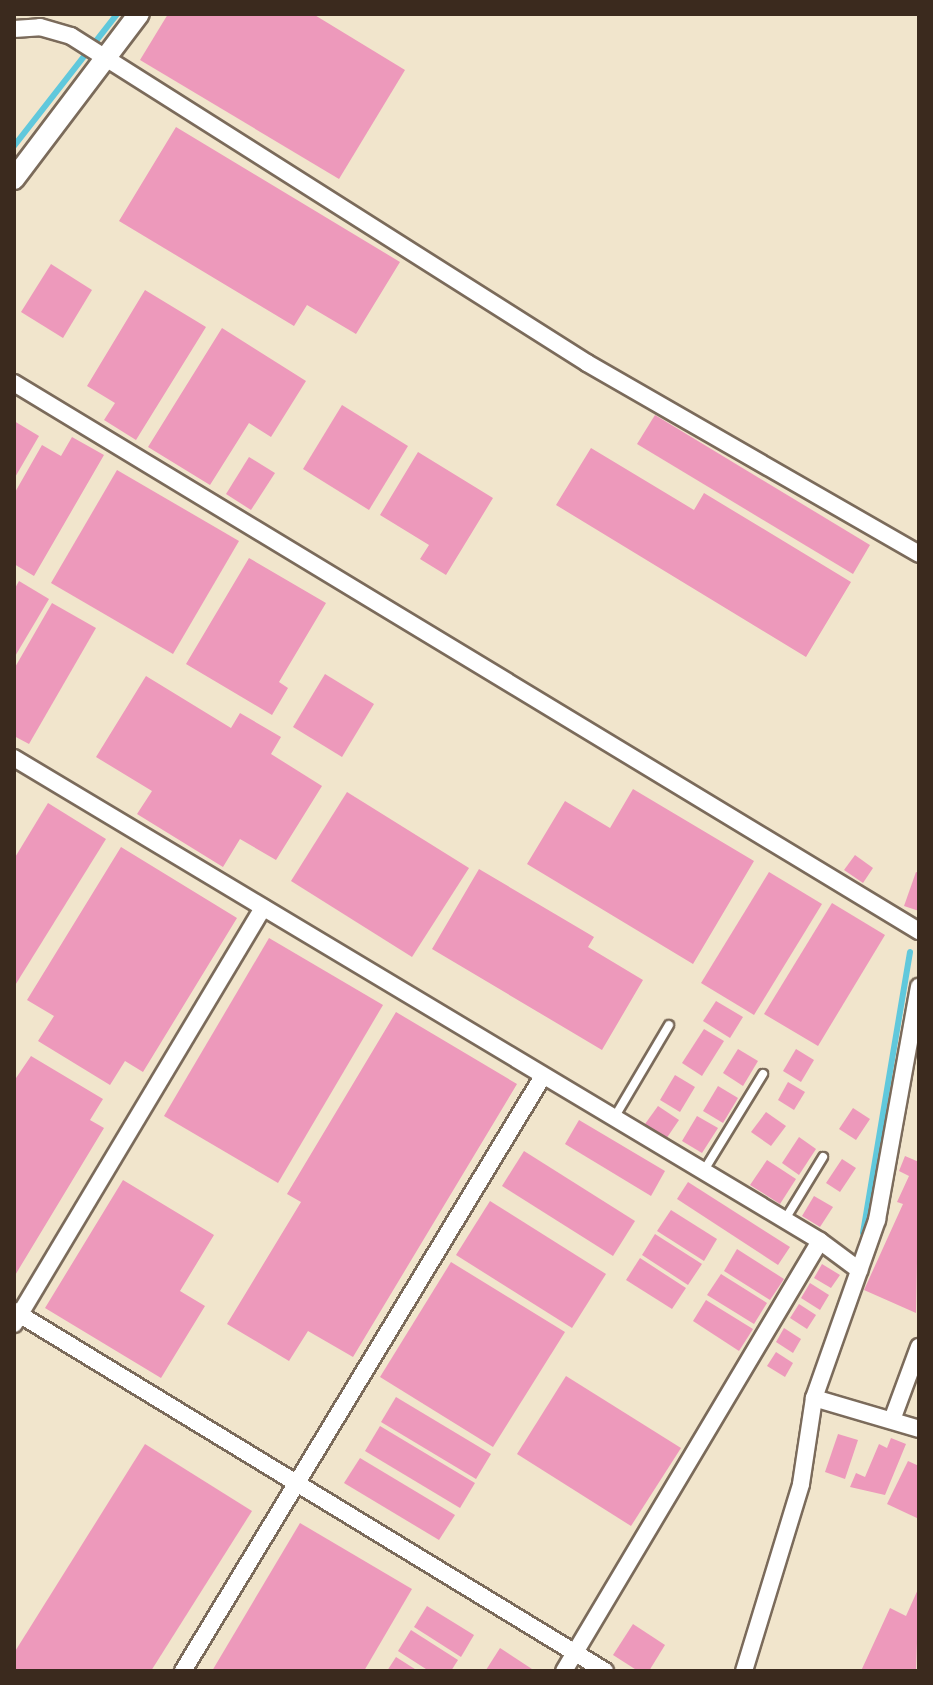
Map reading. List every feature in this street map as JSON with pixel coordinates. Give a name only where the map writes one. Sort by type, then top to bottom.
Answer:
[{"type":"street","points":[[14,179],[107,61],[139,14]]},
{"type":"street","points":[[14,29],[40,27],[71,36],[587,363],[919,554]]},
{"type":"street","points":[[14,383],[919,931]]},
{"type":"street","points":[[14,758],[820,1241],[859,1270]]},
{"type":"street","points":[[263,908],[16,1317],[605,1671]]},
{"type":"street","points":[[744,1671],[801,1484],[814,1398],[877,1220],[919,987]]},
{"type":"street","points":[[183,1671],[543,1076]]},
{"type":"street","points":[[564,1671],[820,1241]]},
{"type":"street","points":[[892,1420],[919,1347]]},
{"type":"street","points":[[814,1398],[919,1429]]},
{"type":"lane","points":[[614,1119],[669,1025]]},
{"type":"lane","points":[[703,1173],[763,1074]]},
{"type":"lane","points":[[784,1222],[823,1157]]},
{"type":"building","points":[[168,14],[313,14],[405,70],[339,179],[140,60]]},
{"type":"building","points":[[176,127],[400,262],[356,334],[307,305],[294,326],[119,221]]},
{"type":"building","points":[[51,264],[92,290],[63,338],[21,312]]},
{"type":"building","points":[[145,290],[206,327],[136,440],[104,420],[115,403],[87,386]]},
{"type":"building","points":[[222,328],[306,381],[271,437],[249,423],[210,485],[148,447]]},
{"type":"building","points":[[342,405],[408,446],[369,510],[303,469]]},
{"type":"building","points":[[655,415],[870,545],[853,574],[637,444]]},
{"type":"building","points":[[14,421],[39,436],[14,479]]},
{"type":"building","points":[[72,437],[104,455],[34,576],[14,564],[14,494],[42,445],[61,456]]},
{"type":"building","points":[[591,448],[694,510],[704,493],[851,582],[806,657],[556,505]]},
{"type":"building","points":[[418,452],[493,498],[446,575],[420,559],[429,545],[380,515]]},
{"type":"building","points":[[249,457],[275,473],[251,510],[226,494]]},
{"type":"building","points":[[117,470],[239,541],[173,654],[51,583]]},
{"type":"building","points":[[249,558],[326,603],[279,682],[288,688],[272,715],[186,664]]},
{"type":"building","points":[[19,581],[49,599],[14,658],[14,590]]},
{"type":"building","points":[[52,603],[96,628],[29,744],[14,736],[14,669]]},
{"type":"building","points":[[325,674],[374,704],[342,757],[293,727]]},
{"type":"building","points":[[146,676],[231,728],[240,713],[281,737],[271,754],[322,786],[276,860],[240,839],[223,867],[137,814],[152,791],[96,757]]},
{"type":"building","points":[[633,789],[754,861],[693,964],[527,864],[565,801],[610,828]]},
{"type":"building","points":[[347,792],[469,868],[412,957],[291,881]]},
{"type":"building","points":[[48,803],[106,839],[14,987],[14,859]]},
{"type":"building","points":[[121,847],[237,918],[143,1072],[125,1061],[110,1085],[38,1041],[54,1016],[27,1000]]},
{"type":"building","points":[[855,855],[873,868],[863,883],[844,870]]},
{"type":"building","points":[[479,869],[594,937],[588,947],[643,980],[602,1050],[432,949]]},
{"type":"building","points":[[769,872],[822,904],[754,1015],[701,983]]},
{"type":"building","points":[[916,872],[919,873],[919,911],[904,906]]},
{"type":"building","points":[[832,903],[885,935],[818,1046],[764,1014]]},
{"type":"building","points":[[269,938],[383,1005],[278,1183],[164,1116]]},
{"type":"building","points":[[716,1001],[743,1017],[730,1038],[703,1021]]},
{"type":"building","points":[[396,1012],[517,1084],[353,1357],[308,1331],[289,1361],[227,1324],[301,1202],[287,1194]]},
{"type":"building","points":[[704,1029],[724,1041],[702,1076],[682,1063]]},
{"type":"building","points":[[738,1049],[758,1061],[743,1086],[723,1073]]},
{"type":"building","points":[[796,1049],[814,1060],[801,1082],[783,1071]]},
{"type":"building","points":[[31,1056],[103,1099],[90,1120],[104,1128],[14,1277],[14,1081]]},
{"type":"building","points":[[675,1075],[695,1087],[680,1112],[660,1100]]},
{"type":"building","points":[[788,1082],[805,1092],[794,1110],[778,1100]]},
{"type":"building","points":[[718,1086],[738,1098],[723,1123],[703,1111]]},
{"type":"building","points":[[658,1106],[679,1120],[666,1139],[645,1124]]},
{"type":"building","points":[[853,1108],[870,1119],[856,1140],[839,1129]]},
{"type":"building","points":[[766,1112],[786,1126],[771,1146],[751,1132]]},
{"type":"building","points":[[697,1116],[718,1128],[702,1153],[682,1141]]},
{"type":"building","points":[[579,1120],[665,1171],[651,1196],[565,1144]]},
{"type":"building","points":[[799,1137],[816,1149],[799,1175],[782,1163]]},
{"type":"building","points":[[524,1151],[635,1221],[613,1256],[502,1186]]},
{"type":"building","points":[[905,1156],[919,1162],[916,1313],[864,1290],[903,1204],[897,1202],[909,1176],[899,1171]]},
{"type":"building","points":[[842,1159],[856,1168],[840,1192],[826,1183]]},
{"type":"building","points":[[767,1160],[796,1179],[780,1204],[750,1185]]},
{"type":"building","points":[[123,1180],[214,1235],[180,1291],[205,1306],[161,1378],[45,1308]]},
{"type":"building","points":[[688,1182],[790,1247],[778,1265],[677,1199]]},
{"type":"building","points":[[814,1196],[833,1207],[820,1227],[802,1216]]},
{"type":"building","points":[[490,1201],[606,1274],[572,1328],[456,1255]]},
{"type":"building","points":[[671,1210],[717,1239],[704,1261],[657,1231]]},
{"type":"building","points":[[655,1234],[702,1264],[688,1285],[642,1255]]},
{"type":"building","points":[[737,1249],[784,1279],[770,1300],[724,1271]]},
{"type":"building","points":[[640,1258],[686,1288],[672,1309],[626,1280]]},
{"type":"building","points":[[451,1262],[565,1332],[493,1447],[380,1377]]},
{"type":"building","points":[[822,1264],[840,1275],[831,1288],[814,1278]]},
{"type":"building","points":[[721,1274],[767,1303],[754,1324],[707,1295]]},
{"type":"building","points":[[810,1283],[829,1295],[820,1310],[801,1298]]},
{"type":"building","points":[[706,1300],[753,1329],[739,1351],[693,1321]]},
{"type":"building","points":[[799,1304],[816,1315],[807,1329],[790,1318]]},
{"type":"building","points":[[784,1328],[801,1339],[793,1353],[776,1342]]},
{"type":"building","points":[[776,1352],[793,1363],[785,1377],[767,1366]]},
{"type":"building","points":[[566,1376],[681,1448],[631,1526],[517,1454]]},
{"type":"building","points":[[396,1397],[491,1454],[476,1479],[381,1422]]},
{"type":"building","points":[[380,1426],[475,1483],[460,1508],[365,1451]]},
{"type":"building","points":[[838,1434],[858,1440],[845,1479],[825,1472]]},
{"type":"building","points":[[891,1438],[906,1444],[885,1495],[850,1487],[856,1473],[865,1477],[879,1444],[887,1448]]},
{"type":"building","points":[[145,1444],[252,1511],[151,1671],[14,1671],[14,1653]]},
{"type":"building","points":[[360,1458],[455,1515],[439,1540],[344,1483]]},
{"type":"building","points":[[908,1461],[919,1466],[919,1519],[887,1504]]},
{"type":"building","points":[[300,1523],[412,1589],[364,1671],[212,1671]]},
{"type":"building","points":[[919,1587],[916,1671],[861,1671],[890,1608],[906,1616]]},
{"type":"building","points":[[427,1606],[474,1635],[461,1657],[414,1627]]},
{"type":"building","points":[[633,1624],[665,1645],[649,1671],[638,1671],[613,1655]]},
{"type":"building","points":[[411,1630],[458,1660],[451,1671],[429,1671],[398,1651]]},
{"type":"building","points":[[500,1648],[535,1671],[486,1670]]},
{"type":"building","points":[[396,1657],[418,1671],[387,1671]]},
{"type":"waterway","points":[[14,146],[117,14]]},
{"type":"waterway","points":[[863,1233],[910,952]]}]
